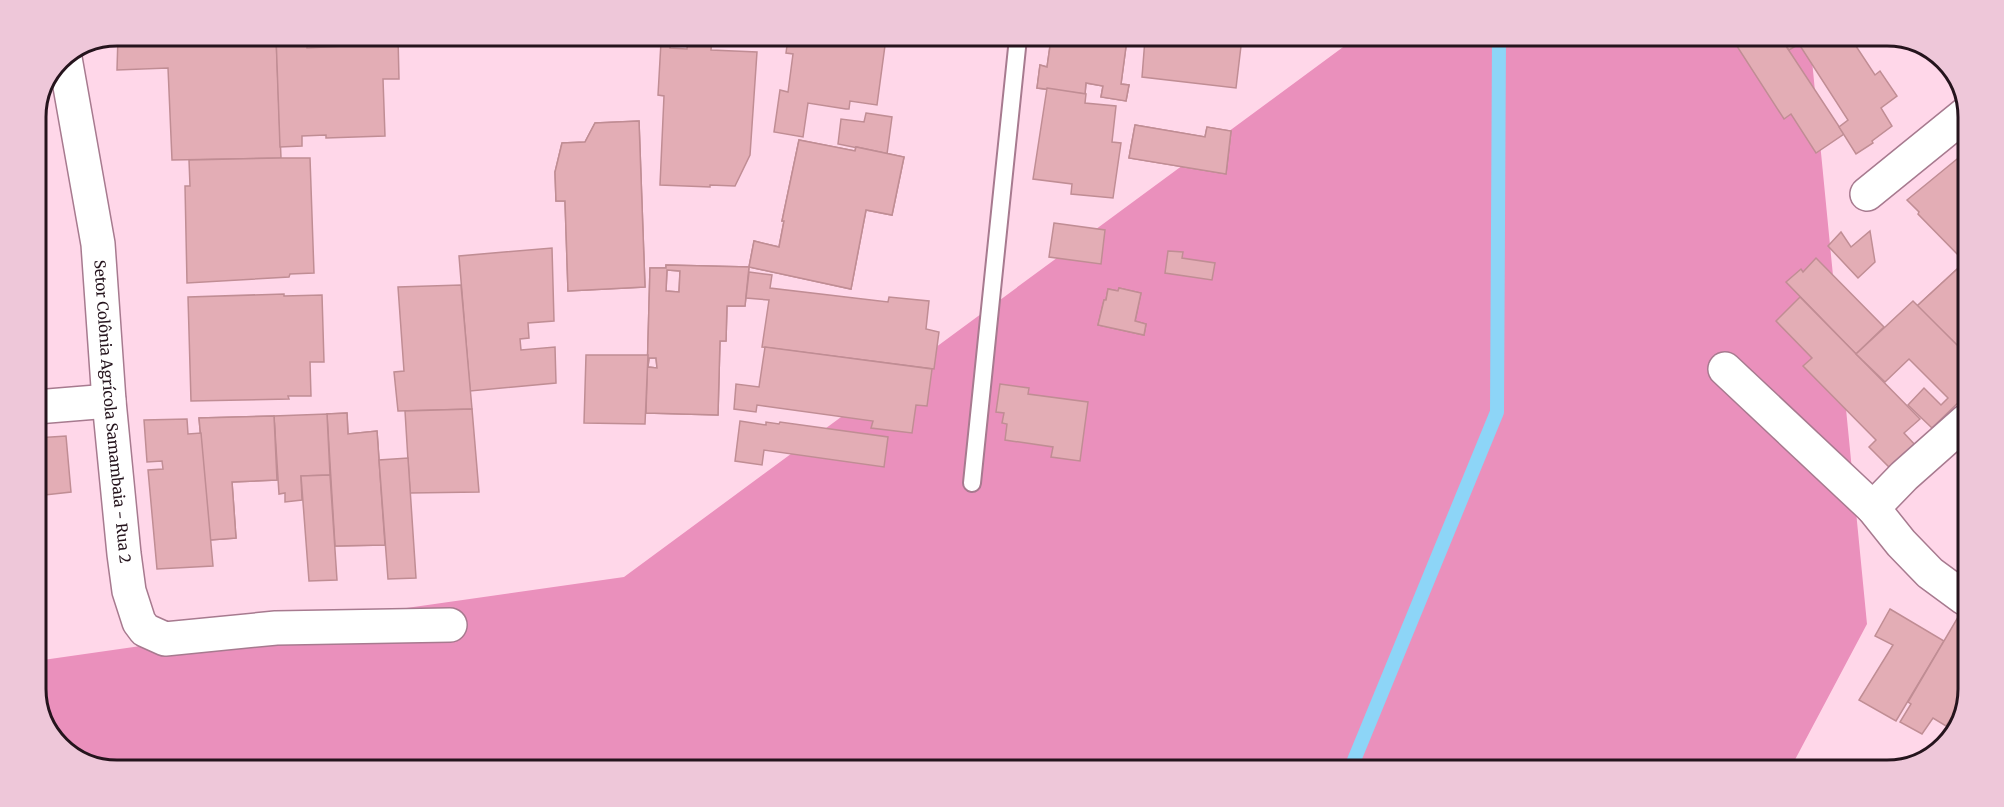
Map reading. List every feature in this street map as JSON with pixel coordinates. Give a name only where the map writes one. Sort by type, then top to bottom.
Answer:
[{"type":"street","name":"Setor Colônia Agrícola Samambaia - Rua 2","points":[[67,67],[98,244],[109,401],[124,554],[129,591],[139,622],[145,630],[165,639],[276,628],[450,625]]},
{"type":"street","points":[[1867,194],[1957,121]]},
{"type":"street","points":[[1725,369],[1873,508],[1894,535],[1930,573],[1958,593]]},
{"type":"street","points":[[47,406],[109,401]]},
{"type":"street","points":[[1873,508],[1904,476],[1958,428]]},
{"type":"lane","points":[[972,483],[1017,46]]},
{"type":"shaded area","points":[[1345,46],[1811,46],[1867,624],[1795,760],[118,760],[95,757],[74,746],[61,733],[49,708],[47,659],[624,577]]},
{"type":"building","points":[[118,46],[276,46],[281,158],[172,160],[168,68],[117,70]]},
{"type":"building","points":[[276,46],[307,46],[307,48],[398,46],[399,79],[383,79],[385,136],[326,138],[326,135],[302,136],[302,146],[280,147]]},
{"type":"building","points":[[661,46],[687,49],[687,46],[711,46],[711,50],[757,52],[750,155],[735,186],[660,185],[664,96],[658,95]]},
{"type":"building","points":[[787,46],[885,46],[877,105],[850,101],[849,109],[846,109],[808,103],[803,137],[774,132],[780,90],[788,92],[793,54],[786,53]]},
{"type":"building","points":[[1050,46],[1126,46],[1121,84],[1129,85],[1126,101],[1101,97],[1103,86],[1086,83],[1085,94],[1037,88],[1040,65],[1047,67]]},
{"type":"building","points":[[1050,46],[1126,46],[1121,84],[1129,85],[1126,101],[1101,97],[1103,86],[1086,83],[1085,94],[1037,88],[1040,65],[1047,67]]},
{"type":"building","points":[[1144,46],[1241,46],[1236,88],[1142,77]]},
{"type":"building","points":[[1737,46],[1786,46],[1844,134],[1816,153],[1791,114],[1784,119]]},
{"type":"building","points":[[1800,46],[1856,46],[1875,75],[1880,71],[1897,96],[1881,108],[1892,126],[1856,154],[1839,127],[1848,120]]},
{"type":"building","points":[[1047,88],[1086,94],[1085,103],[1116,106],[1112,142],[1121,143],[1113,198],[1071,194],[1072,184],[1033,179]]},
{"type":"building","points":[[866,113],[892,117],[887,154],[838,144],[841,119],[864,122]]},
{"type":"building","points":[[639,121],[645,287],[568,291],[565,201],[556,201],[555,172],[562,143],[585,142],[595,123]]},
{"type":"building","points":[[639,121],[645,287],[568,291],[565,201],[556,201],[555,172],[562,143],[585,142],[595,123]]},
{"type":"building","points":[[1135,125],[1205,137],[1207,127],[1231,131],[1226,174],[1129,158]]},
{"type":"building","points":[[1135,125],[1205,137],[1207,127],[1231,131],[1226,174],[1129,158]]},
{"type":"building","points":[[799,140],[855,151],[856,147],[904,157],[892,215],[866,210],[851,289],[749,267],[754,241],[779,247],[784,221],[782,221]]},
{"type":"building","points":[[799,140],[855,151],[856,147],[904,157],[892,215],[866,210],[851,289],[749,267],[754,241],[779,247],[784,221],[782,221]]},
{"type":"building","points":[[310,158],[314,273],[290,274],[289,277],[187,283],[185,186],[190,186],[189,160]]},
{"type":"building","points":[[1957,159],[1957,254],[1918,214],[1919,212],[1907,200]]},
{"type":"building","points":[[1054,223],[1105,230],[1101,264],[1049,257]]},
{"type":"building","points":[[1870,231],[1875,262],[1858,278],[1828,246],[1841,232],[1851,247]]},
{"type":"building","points":[[552,248],[554,321],[528,323],[529,338],[520,339],[521,350],[555,347],[556,383],[470,391],[459,256]]},
{"type":"building","points":[[1168,251],[1183,252],[1182,258],[1215,263],[1212,280],[1165,273]]},
{"type":"building","points":[[1816,258],[1884,327],[1856,354],[1786,282],[1801,269],[1803,272]]},
{"type":"building","points":[[666,265],[749,267],[745,306],[727,306],[726,341],[720,341],[718,415],[646,413],[650,268],[666,268]],"holes":[[[667,270],[680,271],[679,292],[666,291]],[[649,358],[656,358],[657,368],[648,367]]]},
{"type":"building","points":[[666,265],[749,267],[745,306],[727,306],[726,341],[720,341],[718,415],[646,413],[650,268],[666,268]],"holes":[[[667,270],[680,271],[679,292],[666,291]],[[649,358],[656,358],[657,368],[648,367]]]},
{"type":"building","points":[[1957,269],[1957,345],[1917,306]]},
{"type":"building","points":[[1957,269],[1957,345],[1917,306]]},
{"type":"building","points":[[749,272],[772,275],[770,288],[888,302],[889,297],[929,301],[926,329],[939,332],[934,369],[762,347],[769,300],[746,298]]},
{"type":"building","points":[[461,285],[472,409],[398,411],[394,372],[404,371],[398,287]]},
{"type":"building","points":[[1119,288],[1141,293],[1135,321],[1146,324],[1144,335],[1098,325],[1108,289],[1118,291]]},
{"type":"building","points":[[1119,288],[1141,293],[1135,321],[1146,324],[1144,335],[1098,325],[1108,289],[1118,291]]},
{"type":"building","points":[[284,294],[284,296],[322,295],[324,362],[310,362],[311,396],[288,396],[289,399],[191,401],[188,297]]},
{"type":"building","points":[[1800,297],[1920,419],[1904,433],[1917,447],[1896,474],[1869,447],[1876,440],[1803,366],[1812,358],[1776,321]]},
{"type":"building","points":[[1913,301],[1957,345],[1958,403],[1932,428],[1908,405],[1924,388],[1941,405],[1948,398],[1909,359],[1885,382],[1856,354]]},
{"type":"building","points":[[765,347],[932,369],[927,406],[916,405],[912,433],[871,428],[873,421],[757,405],[756,412],[734,409],[736,384],[759,387]]},
{"type":"building","points":[[586,355],[648,355],[645,424],[584,423]]},
{"type":"building","points":[[1000,384],[1029,388],[1028,394],[1088,402],[1080,461],[1051,457],[1053,447],[1005,440],[1007,424],[1002,423],[1004,413],[996,412]]},
{"type":"building","points":[[472,409],[479,492],[410,493],[405,411]]},
{"type":"building","points":[[347,413],[348,434],[377,431],[385,545],[335,546],[327,414]]},
{"type":"building","points":[[347,413],[348,434],[377,431],[385,545],[335,546],[327,414]]},
{"type":"building","points":[[327,414],[330,475],[301,476],[302,500],[285,502],[285,493],[279,494],[274,416]]},
{"type":"building","points":[[274,416],[277,480],[232,482],[236,538],[210,540],[199,418]]},
{"type":"building","points":[[274,416],[277,480],[232,482],[236,538],[210,540],[199,418]]},
{"type":"building","points":[[187,419],[188,434],[201,433],[213,566],[157,569],[148,470],[163,469],[162,461],[147,462],[144,420]]},
{"type":"building","points":[[740,421],[766,425],[766,422],[779,424],[780,422],[888,437],[884,467],[764,450],[762,465],[735,461]]},
{"type":"building","points":[[66,436],[71,492],[47,495],[47,437]]},
{"type":"building","points":[[408,458],[416,578],[388,579],[379,460]]},
{"type":"building","points":[[330,475],[337,580],[309,581],[301,476]]},
{"type":"building","points":[[1890,609],[1944,641],[1896,721],[1859,700],[1893,645],[1875,636]]},
{"type":"building","points":[[1958,617],[1958,689],[1952,717],[1946,726],[1933,718],[1922,734],[1900,722],[1911,704],[1908,702]]},
{"type":"waterway","points":[[1354,760],[1497,412],[1499,46]]}]
